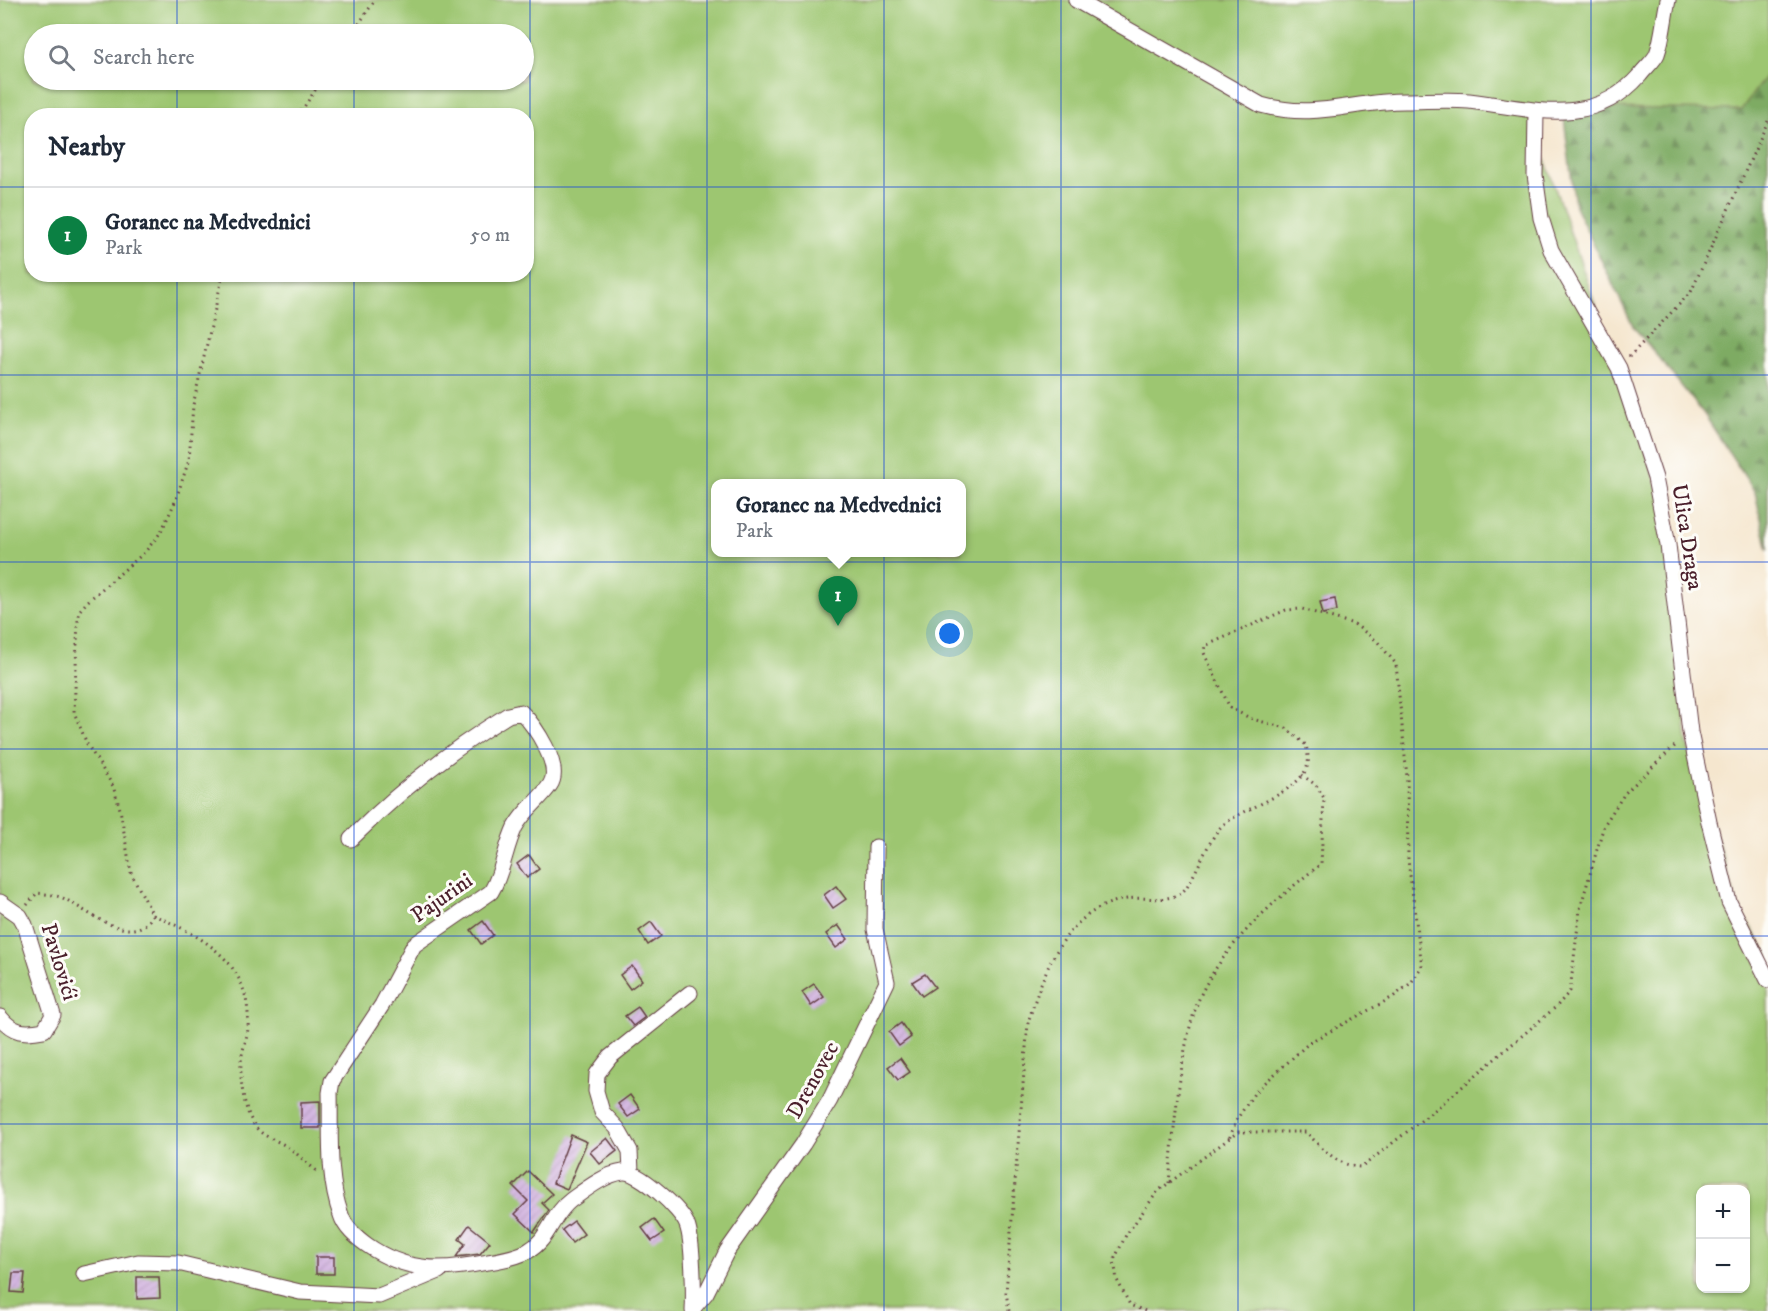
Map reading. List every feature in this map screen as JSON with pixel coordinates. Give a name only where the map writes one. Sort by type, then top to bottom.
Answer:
[{"type":"street","points":[[1076,0],[1261,105],[1287,112],[1320,111],[1400,101],[1467,101],[1536,112],[1569,112],[1589,108],[1612,98],[1632,83],[1657,55],[1668,0]]},
{"type":"street","name":"Ulica Draga","points":[[1536,112],[1535,175],[1541,218],[1551,250],[1619,368],[1655,478],[1668,545],[1690,732],[1729,902],[1768,980]]},
{"type":"street","name":"Pajurini","points":[[351,839],[387,803],[441,758],[508,715],[521,712],[530,721],[554,764],[551,784],[523,813],[514,828],[491,892],[414,945],[377,1014],[332,1081],[330,1093],[334,1182],[341,1216],[348,1230],[383,1256],[420,1268],[442,1270]]},
{"type":"street","name":"Drenovec","points":[[694,1309],[706,1293],[728,1251],[803,1144],[830,1100],[887,982],[875,929],[876,847]]},
{"type":"street","name":"Pavlovići","points":[[0,902],[20,916],[53,1015],[44,1030],[30,1033],[14,1030],[0,1017]]},
{"type":"street","points":[[690,993],[610,1057],[597,1074],[596,1091],[602,1112],[617,1128],[630,1151],[631,1172],[650,1184],[687,1224],[694,1309]]},
{"type":"street","name":"Pajurini","points":[[84,1274],[138,1262],[178,1263],[215,1269],[252,1282],[300,1292],[379,1296],[442,1270],[498,1260],[528,1251],[546,1236],[555,1216],[569,1201],[608,1177],[621,1172],[631,1172]]},
{"type":"path","points":[[359,24],[375,0]]},
{"type":"path","points":[[303,108],[315,90]]},
{"type":"path","points":[[1619,368],[1691,292],[1768,122]]},
{"type":"path","points":[[221,282],[193,405],[189,460],[175,502],[161,532],[145,552],[80,610],[74,694],[76,719],[87,744],[113,786],[120,809],[131,873],[153,915],[200,936],[221,953],[232,969],[245,999],[248,1028],[240,1064],[250,1118],[264,1135],[290,1148],[308,1165],[334,1182]]},
{"type":"path","points":[[1009,1311],[1006,1292],[1028,1023],[1040,981],[1058,946],[1080,920],[1113,901],[1141,897],[1166,898],[1182,892],[1223,824],[1277,796],[1302,775],[1308,764],[1306,745],[1286,728],[1252,719],[1230,708],[1204,653],[1205,646],[1242,627],[1286,610],[1302,609],[1354,624],[1377,641],[1396,664],[1407,777],[1408,860],[1422,966],[1411,983],[1393,997],[1310,1042],[1255,1092],[1237,1119],[1229,1139]]},
{"type":"path","points":[[1145,1311],[1130,1305],[1117,1280],[1114,1260],[1126,1234],[1158,1191],[1238,1132],[1306,1132],[1323,1150],[1349,1167],[1362,1167],[1436,1109],[1557,1006],[1570,991],[1580,909],[1604,825],[1624,793],[1690,732]]},
{"type":"path","points":[[1169,1183],[1188,1037],[1203,991],[1226,956],[1262,915],[1321,864],[1324,798],[1316,785],[1302,775]]},
{"type":"path","points":[[20,916],[30,899],[37,893],[64,899],[90,916],[126,928],[141,926],[150,921],[153,915]]},
{"type":"green space","points":[[0,0],[1768,0],[1768,73],[1741,110],[1527,107],[1666,510],[1687,743],[1738,906],[1768,955],[1768,1311],[0,1311]]},
{"type":"green space","points":[[1768,0],[1768,550],[1755,492],[1704,414],[1633,326],[1575,206],[1564,118]]},
{"type":"building","points":[[1335,599],[1337,611],[1323,614],[1320,602]]},
{"type":"building","points":[[529,855],[539,869],[527,878],[517,864]]},
{"type":"building","points":[[836,886],[846,899],[833,908],[824,895]]},
{"type":"building","points":[[483,921],[493,935],[481,944],[471,930]]},
{"type":"building","points":[[651,922],[661,936],[648,945],[639,931]]},
{"type":"building","points":[[838,925],[848,939],[836,948],[826,934]]},
{"type":"building","points":[[632,966],[642,980],[630,989],[620,975]]},
{"type":"building","points":[[925,974],[935,987],[922,996],[912,982]]},
{"type":"building","points":[[814,984],[824,997],[811,1006],[802,992]]},
{"type":"building","points":[[638,1007],[645,1017],[633,1026],[625,1016]]},
{"type":"building","points":[[901,1023],[911,1037],[899,1046],[889,1032]]},
{"type":"building","points":[[900,1058],[910,1072],[898,1080],[888,1067]]},
{"type":"building","points":[[630,1095],[640,1109],[628,1117],[618,1104]]},
{"type":"building","points":[[320,1101],[320,1128],[301,1128],[301,1102]]},
{"type":"building","points":[[571,1135],[587,1142],[567,1189],[553,1183]]},
{"type":"building","points":[[607,1138],[617,1151],[600,1164],[590,1152]]},
{"type":"building","points":[[528,1171],[552,1194],[542,1203],[549,1210],[534,1232],[515,1214],[528,1201],[513,1186]]},
{"type":"building","points":[[654,1219],[664,1233],[652,1241],[642,1228]]},
{"type":"building","points":[[574,1221],[584,1234],[572,1243],[562,1230]]},
{"type":"building","points":[[469,1225],[490,1242],[480,1254],[456,1257],[465,1244],[459,1239]]},
{"type":"building","points":[[316,1257],[334,1257],[334,1274],[316,1274]]},
{"type":"building","points":[[13,1273],[25,1273],[23,1293],[11,1292]]},
{"type":"building","points":[[137,1277],[159,1277],[160,1298],[137,1299]]},
{"type":"place","name":"Goranec na Medvednici","points":[[838,626]]}]
